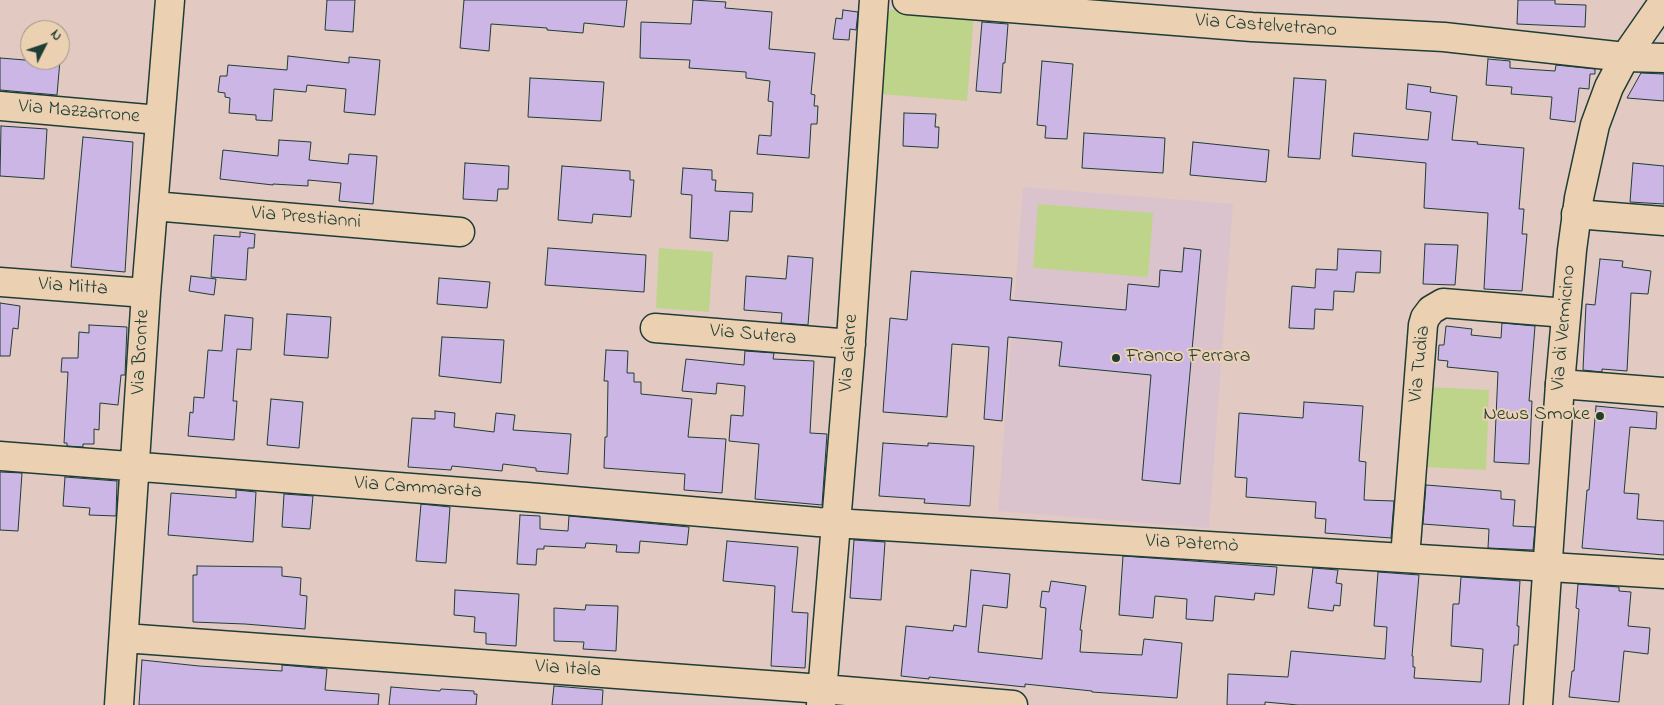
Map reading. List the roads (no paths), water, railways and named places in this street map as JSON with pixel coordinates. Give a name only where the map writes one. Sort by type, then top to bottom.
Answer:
[{"type":"street","name":"Via Bronte","points":[[120,705],[146,293],[170,0]]},
{"type":"street","name":"Via Giarre","points":[[821,697],[851,344],[874,0]]},
{"type":"street","name":"Via Castelvetrano","points":[[907,0],[1252,27],[1444,37],[1626,57],[1664,58]]},
{"type":"street","name":"Via di Vermicino","points":[[1538,705],[1560,384],[1576,214],[1595,125],[1609,87],[1626,57],[1664,1]]},
{"type":"street","name":"Via Mazzarrone","points":[[0,106],[159,120]]},
{"type":"street","name":"Via Prestianni","points":[[153,206],[460,232]]},
{"type":"street","points":[[1576,214],[1664,221]]},
{"type":"street","name":"Via Mitta","points":[[0,282],[146,293]]},
{"type":"street","name":"Via Tudia","points":[[1405,558],[1425,318],[1431,310],[1443,303],[1566,313]]},
{"type":"street","name":"Via Sutera","points":[[655,328],[851,344]]},
{"type":"street","points":[[1560,384],[1664,392]]},
{"type":"street","name":"Via Cammarata","points":[[0,456],[836,523]]},
{"type":"street","name":"Via Paternò","points":[[836,523],[1664,574]]},
{"type":"street","name":"Via Itala","points":[[124,638],[821,697],[1013,705]]},
{"type":"place","name":"Franco Ferrara","points":[[1116,358]]},
{"type":"place","name":"News Smoke","points":[[1600,416]]}]
